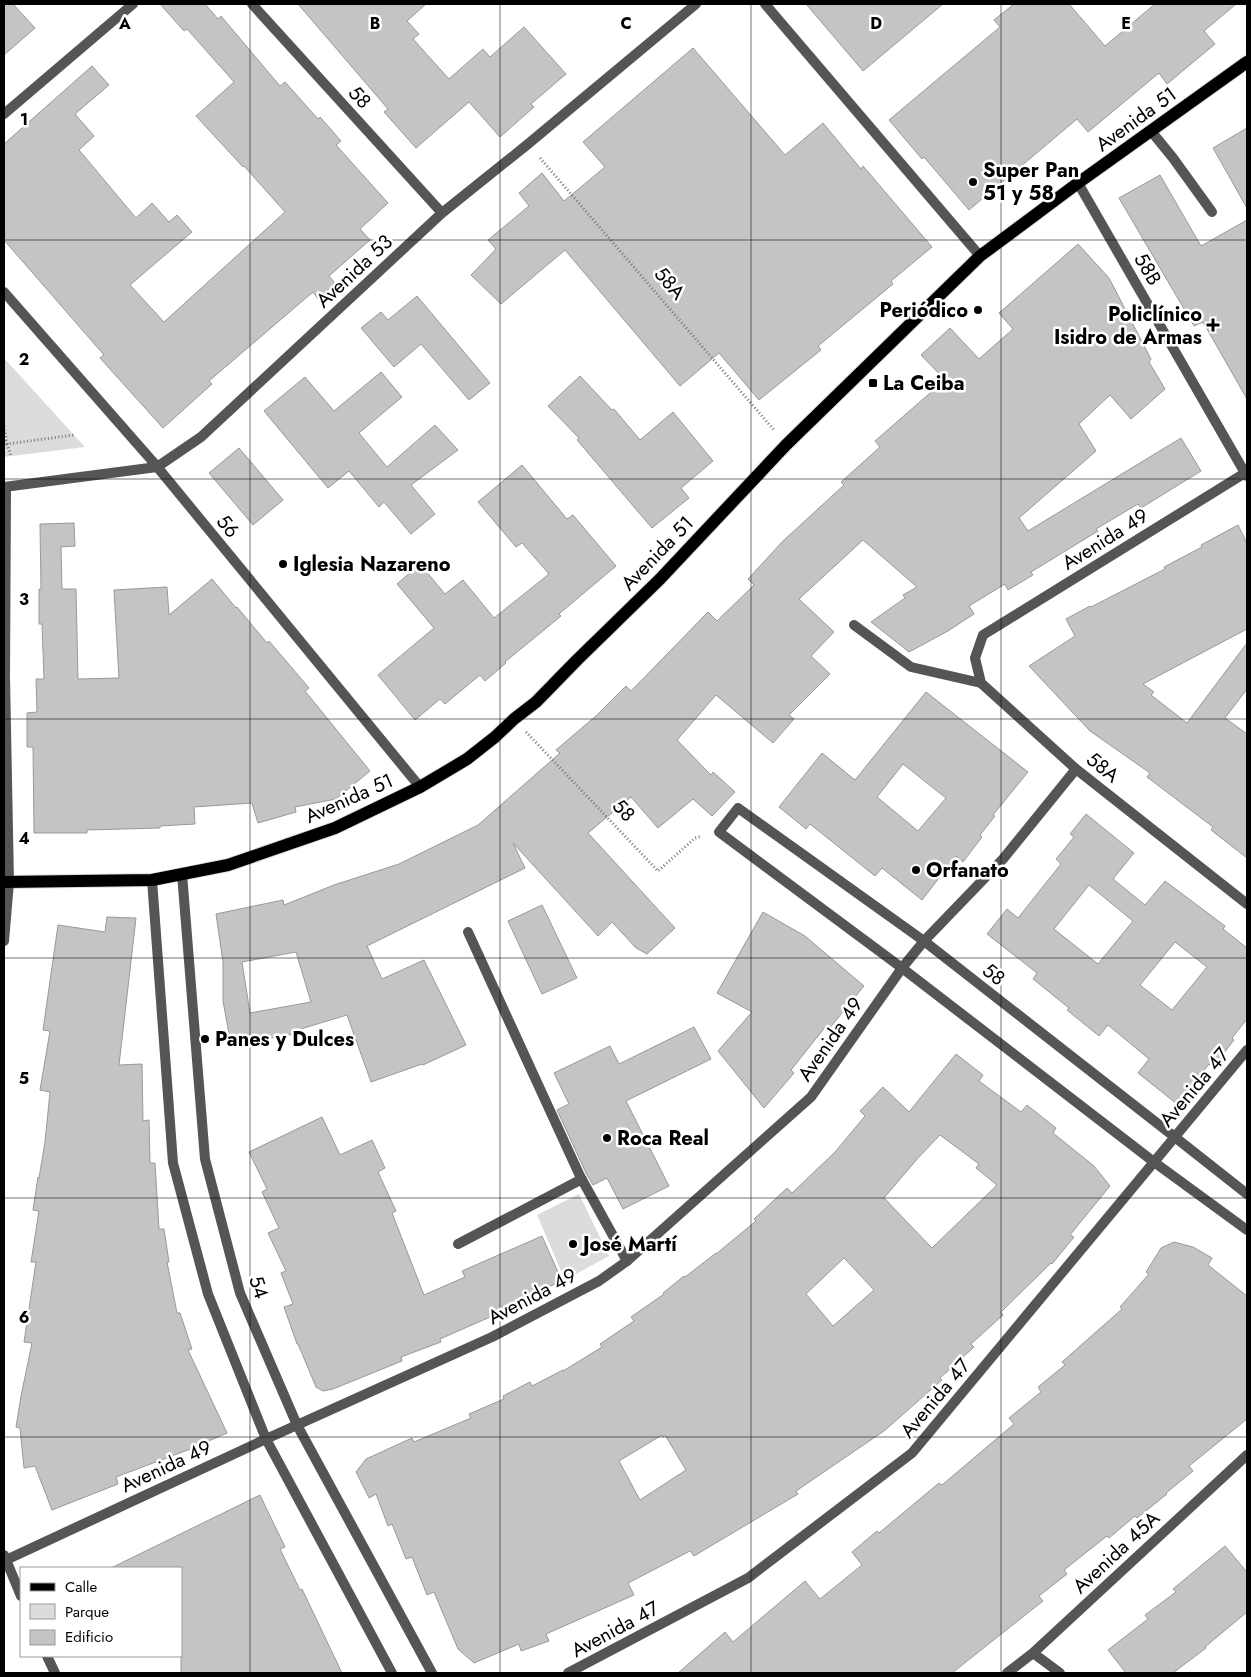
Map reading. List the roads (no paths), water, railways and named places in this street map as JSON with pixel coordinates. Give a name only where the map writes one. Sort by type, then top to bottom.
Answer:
[{"type":"main road","name":"Avenida 51","points":[[6,882],[152,880],[228,865],[335,828],[420,787],[467,759],[536,702],[660,579],[786,445],[980,256],[1247,62]]},
{"type":"street","points":[[4,114],[133,4]]},
{"type":"street","name":"58","points":[[252,4],[442,213]]},
{"type":"street","name":"Avenida 53","points":[[5,487],[157,467],[202,437],[442,213],[696,4]]},
{"type":"street","points":[[765,4],[980,256]]},
{"type":"street","points":[[1151,131],[1212,212]]},
{"type":"street","name":"58B","points":[[1078,183],[1246,474]]},
{"type":"street","name":"56","points":[[4,292],[157,467],[420,787]]},
{"type":"street","name":"Avenida 49","points":[[981,684],[975,658],[983,636],[1246,474]]},
{"type":"street","points":[[4,941],[6,882],[5,487]]},
{"type":"street","points":[[854,625],[911,667],[981,684]]},
{"type":"street","name":"58A","points":[[981,684],[1076,769],[1247,904]]},
{"type":"street","name":"Avenida 49","points":[[5,1557],[492,1337],[598,1281],[627,1261],[811,1097],[902,968],[924,941],[1003,859],[1076,769]]},
{"type":"street","name":"58","points":[[902,968],[719,832],[738,808],[924,941],[1247,1194]]},
{"type":"street","name":"54","points":[[182,874],[205,1159],[240,1293],[297,1424],[432,1673]]},
{"type":"street","points":[[152,880],[173,1163],[208,1294],[266,1439],[392,1673]]},
{"type":"street","points":[[468,932],[582,1180],[627,1261]]},
{"type":"street","points":[[902,968],[1154,1162],[1247,1230]]},
{"type":"street","name":"Avenida 47","points":[[568,1673],[748,1578],[912,1453],[1176,1138],[1247,1050]]},
{"type":"street","points":[[458,1244],[582,1180]]},
{"type":"street","name":"Avenida 45A","points":[[1008,1673],[1033,1653],[1247,1455]]},
{"type":"street","points":[[5,1557],[20,1594]]},
{"type":"street","points":[[1033,1653],[1060,1673]]},
{"type":"street","points":[[48,1657],[55,1673]]},
{"type":"place","name":"Super Pan 51 y 58","points":[[973,182]]},
{"type":"place","name":"Periódico","points":[[978,310]]},
{"type":"place","name":"Policlínico Isidro de Armas","points":[[1213,325]]},
{"type":"place","name":"La Ceiba","points":[[873,383]]},
{"type":"place","name":"Iglesia Nazareno","points":[[283,564]]},
{"type":"place","name":"Orfanato","points":[[916,870]]},
{"type":"place","name":"Panes y Dulces","points":[[205,1039]]},
{"type":"place","name":"Roca Real","points":[[607,1138]]},
{"type":"place","name":"José Martí","points":[[573,1244]]}]
